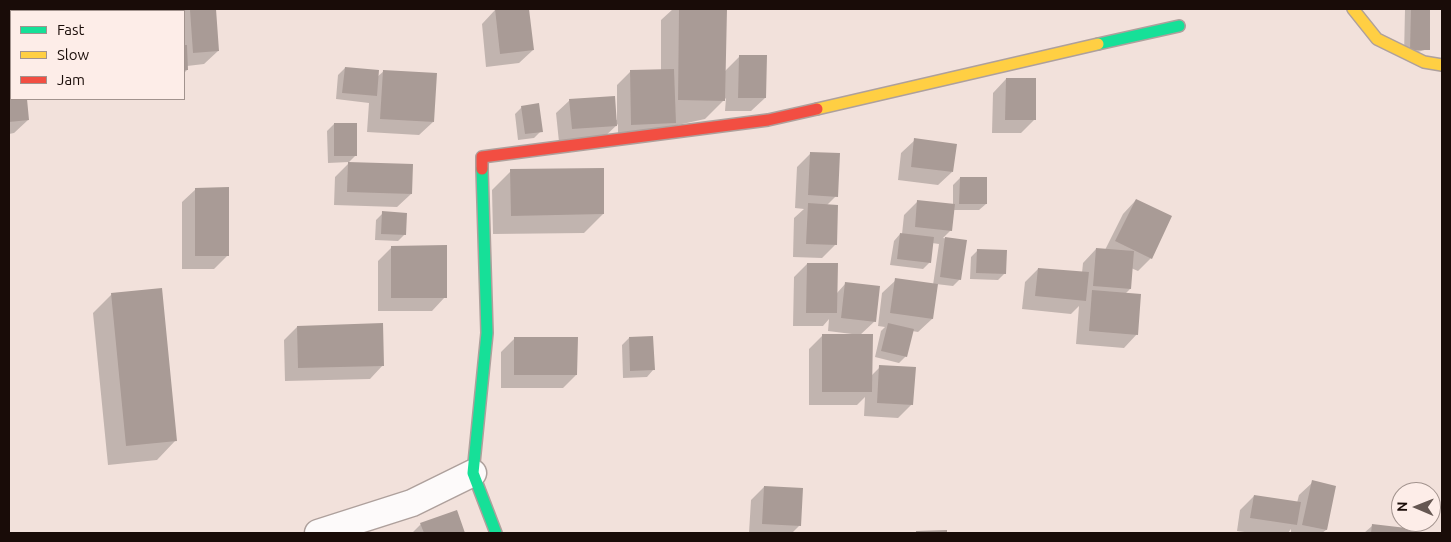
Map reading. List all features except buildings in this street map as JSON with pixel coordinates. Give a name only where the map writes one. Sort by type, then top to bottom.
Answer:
[{"type":"street","points":[[1353,9],[1377,39],[1424,62],[1442,66]]},
{"type":"street","points":[[496,533],[473,473],[487,333],[482,157],[768,120],[1179,26]]},
{"type":"street","points":[[318,533],[412,503],[473,473]]},
{"type":"traffic: fast","points":[[1098,44],[1179,26]]},
{"type":"traffic: fast","points":[[482,169],[487,333],[473,473],[496,533]]},
{"type":"traffic: slow","points":[[1353,9],[1377,39],[1424,62],[1442,65]]},
{"type":"traffic: slow","points":[[817,109],[1098,44]]},
{"type":"traffic: jam","points":[[482,169],[482,157],[768,120],[817,109]]}]
